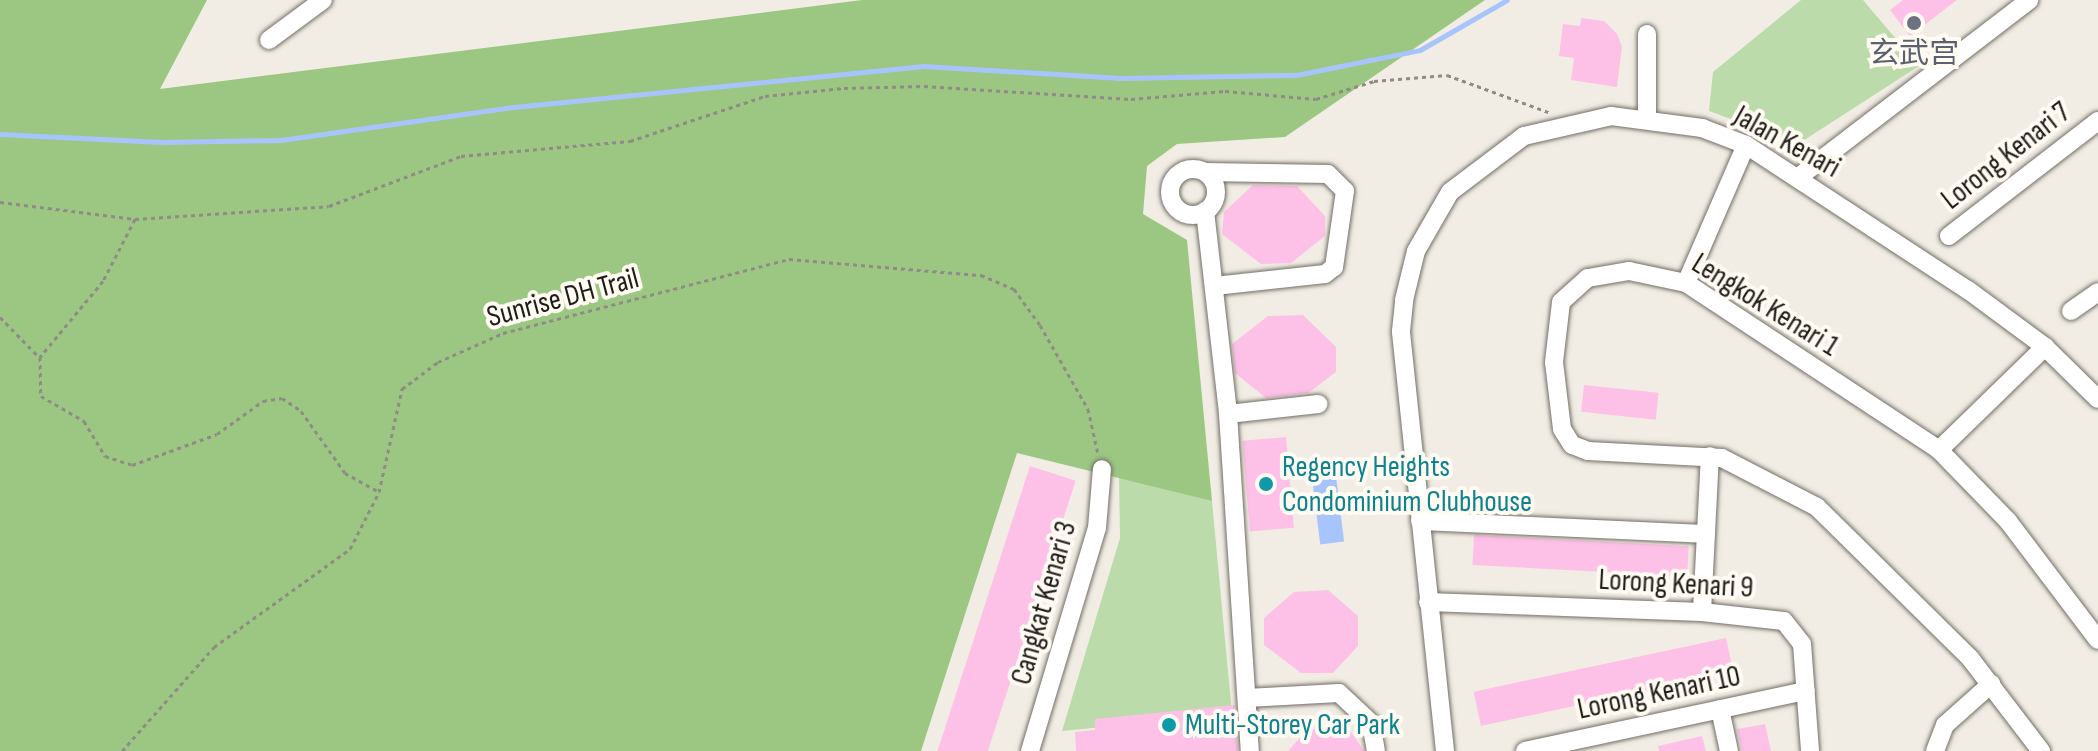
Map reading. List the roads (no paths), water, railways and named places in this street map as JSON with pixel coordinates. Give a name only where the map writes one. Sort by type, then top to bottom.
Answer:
[{"type":"street","points":[[269,40],[323,0]]},
{"type":"street","points":[[1800,176],[2029,0]]},
{"type":"street","points":[[1647,34],[1647,117]]},
{"type":"street","name":"Jalan Kenari","points":[[1445,751],[1401,331],[1416,251],[1450,192],[1484,161],[1524,136],[1569,122],[1647,117],[1746,145],[1800,176],[2045,347],[2098,399]]},
{"type":"street","name":"Lorong Kenari 7","points":[[1949,236],[2098,121]]},
{"type":"street","points":[[1686,283],[1746,145]]},
{"type":"street","points":[[1205,211],[1179,211],[1169,188],[1186,169],[1328,174],[1345,191],[1334,267],[1325,274],[1215,286]]},
{"type":"street","points":[[1205,172],[1216,194],[1205,211],[1228,414],[1250,751]]},
{"type":"street","name":"Lengkok Kenari 1","points":[[2041,751],[1991,684],[1829,517],[1710,456],[1588,451],[1572,445],[1562,429],[1554,362],[1561,302],[1588,278],[1629,271],[1686,283],[1939,450],[2008,521],[2098,640]]},
{"type":"street","points":[[2071,311],[2098,292]]},
{"type":"street","points":[[1939,450],[2045,347]]},
{"type":"street","points":[[1228,414],[1318,404]]},
{"type":"street","points":[[1702,612],[1710,456]]},
{"type":"street","name":"Cangkat Kenari 3","points":[[1030,751],[1097,528],[1102,469]]},
{"type":"street","points":[[1420,521],[1706,534]]},
{"type":"street","name":"Lorong Kenari 9","points":[[1428,602],[1768,616],[1797,631],[1806,691],[1810,751]]},
{"type":"street","points":[[1935,751],[1945,725],[1991,684]]},
{"type":"street","name":"Lorong Kenari 10","points":[[1525,751],[1806,691]]},
{"type":"street","points":[[1247,698],[1339,693],[1371,723],[1376,751]]},
{"type":"street","points":[[1247,698],[1257,716],[1262,751]]},
{"type":"street","points":[[1720,709],[1729,751]]},
{"type":"water","points":[[1336,476],[1344,542],[1320,544],[1312,479]]},
{"type":"waterway","points":[[0,134],[162,142],[281,140],[514,107],[924,66],[1118,78],[1296,75],[1420,50],[1507,0]]},
{"type":"place","name":"玄武宫","points":[[1914,23]]},
{"type":"place","name":"Regency Heights Condominium Clubhouse","points":[[1266,484]]},
{"type":"place","name":"Multi-Storey Car Park","points":[[1169,725]]}]
